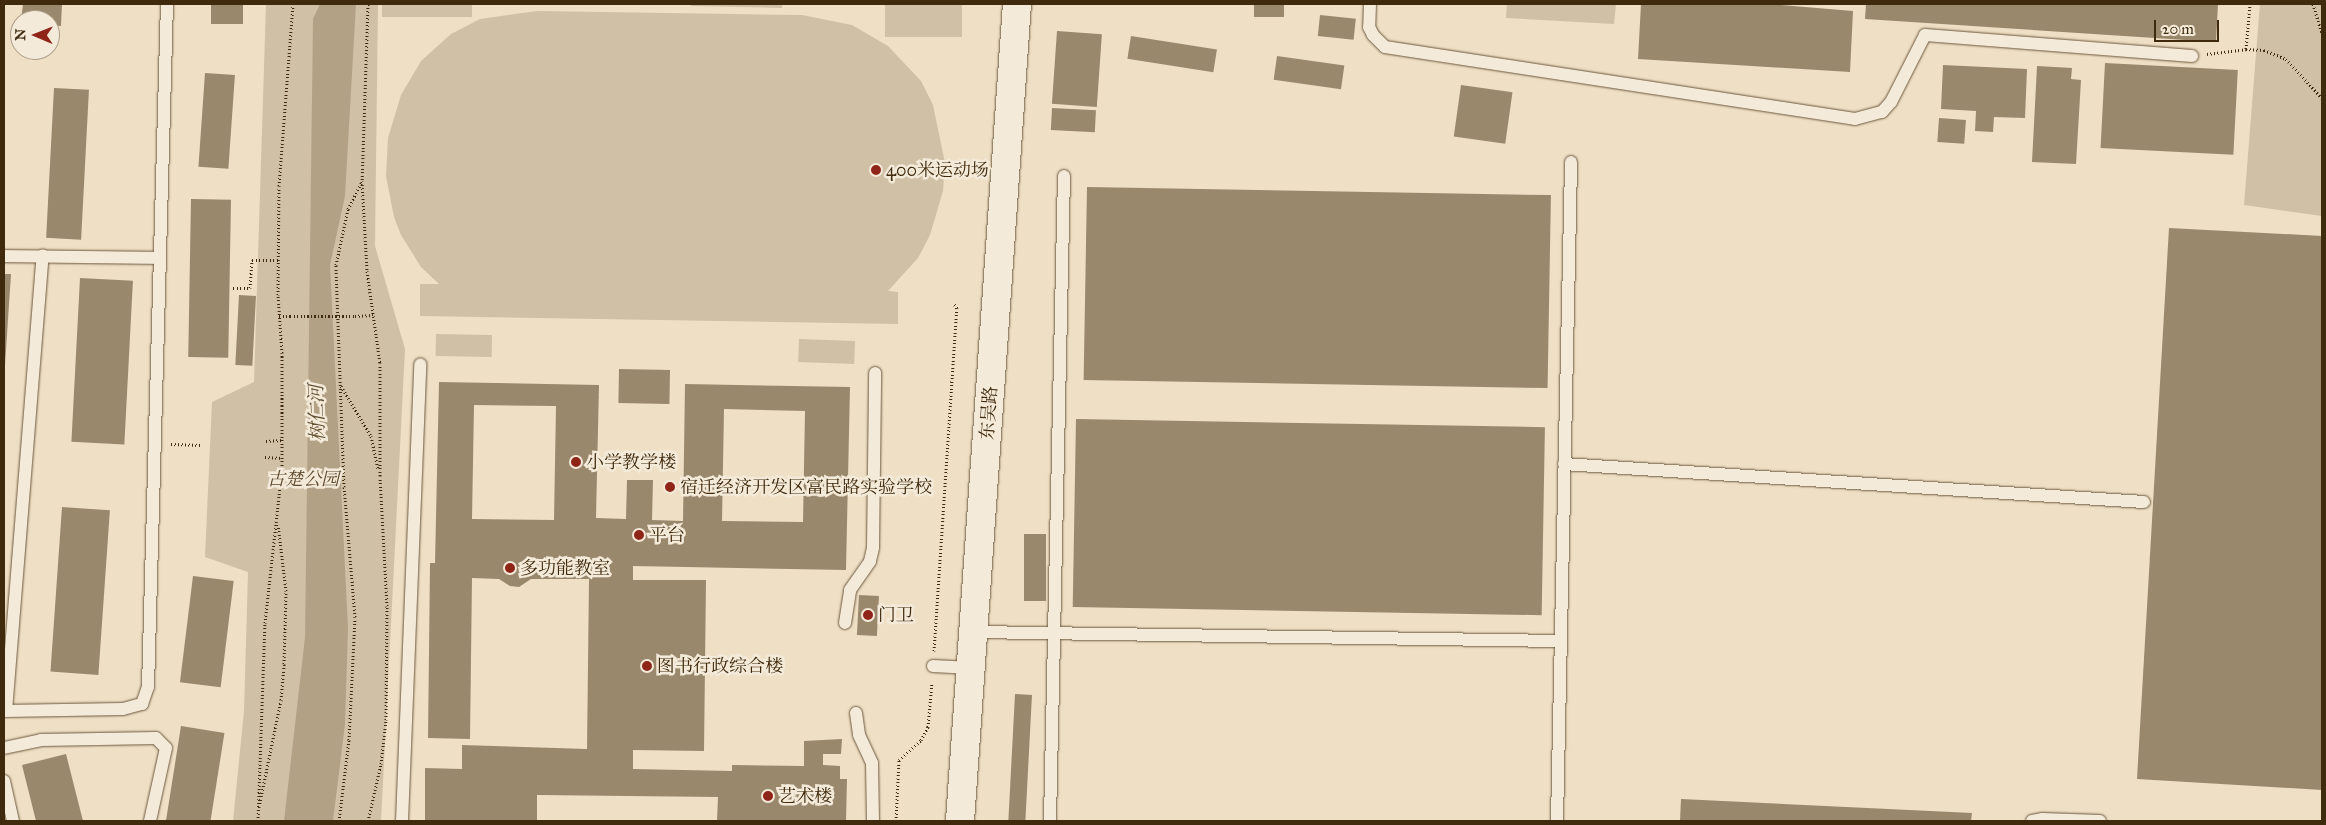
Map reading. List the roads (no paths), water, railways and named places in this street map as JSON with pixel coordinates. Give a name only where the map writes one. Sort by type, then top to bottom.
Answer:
[{"type":"street","name":"东吴路","points":[[960,821],[1017,4]]},
{"type":"lane","points":[[43,256],[5,711],[122,709],[142,704],[148,687],[167,4]]},
{"type":"lane","points":[[1370,4],[1369,26],[1384,47],[1855,118],[1882,112],[1891,102],[1925,35],[2192,56]]},
{"type":"lane","points":[[1557,821],[1559,641],[1571,162]]},
{"type":"lane","points":[[1050,821],[1064,176]]},
{"type":"lane","points":[[4,256],[160,258]]},
{"type":"lane","points":[[402,821],[420,364]]},
{"type":"lane","points":[[846,623],[850,590],[870,561],[873,548],[875,373]]},
{"type":"lane","points":[[1564,464],[2144,502]]},
{"type":"lane","points":[[974,632],[1559,641]]},
{"type":"lane","points":[[933,666],[971,668]]},
{"type":"lane","points":[[856,713],[859,735],[872,763],[873,821]]},
{"type":"lane","points":[[4,748],[40,740],[156,738],[166,748],[150,821]]},
{"type":"lane","points":[[4,782],[13,821]]},
{"type":"lane","points":[[2032,821],[2042,819],[2100,821]]},
{"type":"water","name":"树仁河","points":[[320,4],[356,4],[345,196],[330,265],[348,628],[345,724],[333,821],[284,821],[305,637],[313,19]]},
{"type":"place","name":"400米运动场","points":[[876,170]]},
{"type":"place","name":"小学教学楼","points":[[576,462]]},
{"type":"place","name":"宿迁经济开发区富民路实验学校","points":[[670,487]]},
{"type":"place","name":"平台","points":[[639,535]]},
{"type":"place","name":"多功能教室","points":[[510,568]]},
{"type":"place","name":"门卫","points":[[868,615]]},
{"type":"place","name":"图书行政综合楼","points":[[647,666]]},
{"type":"place","name":"艺术楼","points":[[768,796]]},
{"type":"park label","name":"古楚公园","points":[[303,479]]}]
